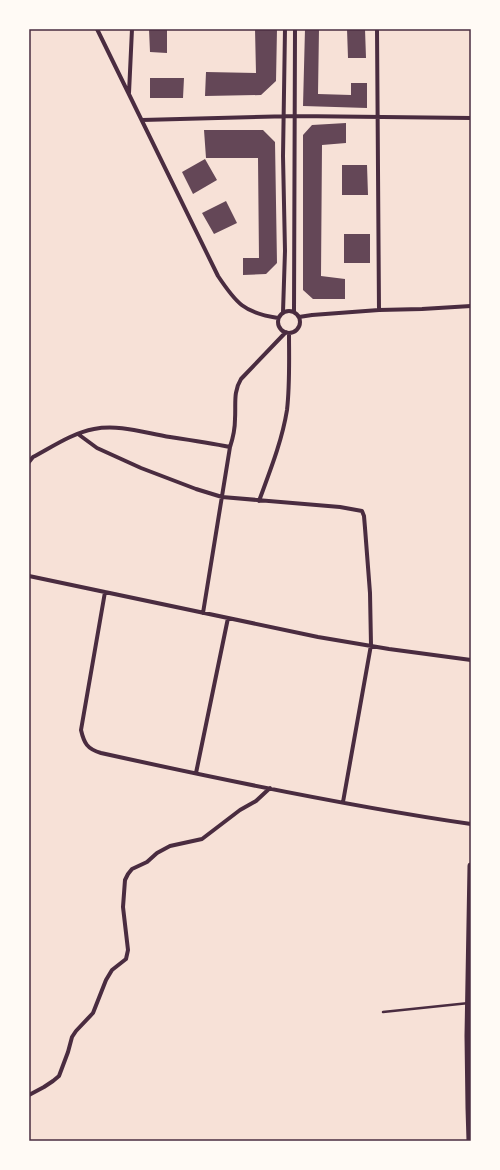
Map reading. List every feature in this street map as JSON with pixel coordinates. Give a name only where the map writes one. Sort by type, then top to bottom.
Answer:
[{"type":"main road","points":[[470,1141],[468,1087],[471,866]]},
{"type":"street","points":[[97,29],[218,276],[239,304],[248,310],[264,316],[278,318]]},
{"type":"street","points":[[129,94],[132,29]]},
{"type":"street","points":[[285,29],[283,116],[285,251],[283,312],[278,318],[278,325],[283,331],[288,333]]},
{"type":"street","points":[[294,312],[295,29]]},
{"type":"street","points":[[377,29],[379,310]]},
{"type":"street","points":[[142,120],[283,116],[471,118]]},
{"type":"street","points":[[299,317],[379,310],[471,306]]},
{"type":"street","points":[[203,613],[235,424],[235,397],[237,385],[241,379],[288,333],[296,330],[300,324],[299,317],[294,312],[283,312]]},
{"type":"street","points":[[259,501],[278,448],[286,411],[288,394],[288,333]]},
{"type":"street","points":[[29,462],[33,457],[72,436],[94,429],[115,428],[230,447]]},
{"type":"street","points":[[78,434],[97,448],[140,468],[222,497],[340,507],[362,511],[366,528],[370,593],[371,645],[343,802]]},
{"type":"street","points":[[29,576],[318,637],[389,649],[471,660]]},
{"type":"street","points":[[105,592],[82,730],[83,737],[87,745],[93,750],[101,753],[270,788],[408,815],[471,824]]},
{"type":"street","points":[[196,773],[228,618]]},
{"type":"street","points":[[29,1095],[44,1088],[59,1076],[72,1037],[93,1012],[106,980],[112,970],[126,959],[128,950],[123,907],[125,880],[128,874],[132,869],[147,862],[156,853],[170,846],[202,839],[240,810],[256,801],[270,788]]},
{"type":"lane","points":[[383,1012],[470,1003]]},
{"type":"building","points":[[149,29],[167,29],[167,53],[150,52]]},
{"type":"building","points":[[255,29],[277,29],[276,81],[261,95],[205,96],[206,72],[256,73]]},
{"type":"building","points":[[305,29],[319,29],[318,94],[351,95],[351,83],[367,83],[367,108],[303,106]]},
{"type":"building","points":[[347,29],[365,29],[366,58],[348,58]]},
{"type":"building","points":[[150,78],[184,78],[183,98],[150,98]]},
{"type":"building","points":[[346,123],[346,143],[322,145],[321,276],[345,279],[345,299],[313,299],[303,290],[303,135],[312,125]]},
{"type":"building","points":[[204,130],[263,130],[275,142],[277,263],[266,274],[243,275],[243,258],[259,258],[258,158],[206,158]]},
{"type":"building","points":[[205,159],[217,180],[193,194],[182,172]]},
{"type":"building","points":[[342,165],[367,165],[368,195],[342,195]]},
{"type":"building","points":[[226,201],[237,223],[214,234],[202,213]]},
{"type":"building","points":[[344,234],[370,234],[370,263],[344,263]]}]
